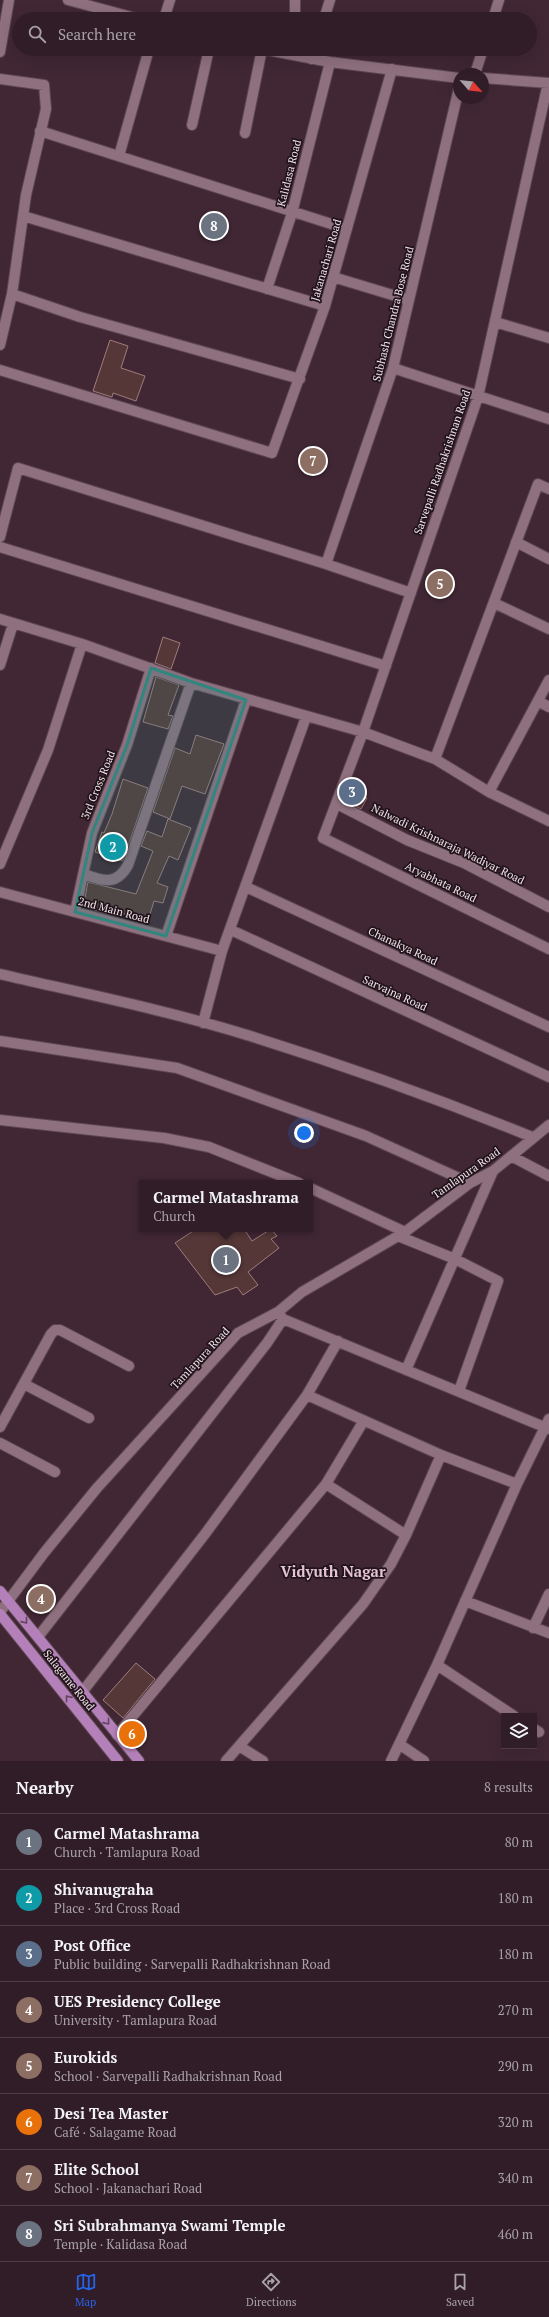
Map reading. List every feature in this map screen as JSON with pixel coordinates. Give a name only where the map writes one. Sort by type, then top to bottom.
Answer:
[{"type":"main road","points":[[0,1591],[139,1761]]},
{"type":"main road","name":"Salagame Road","points":[[0,1613],[118,1761]]},
{"type":"street","points":[[0,52],[9,0]]},
{"type":"street","points":[[68,0],[113,12]]},
{"type":"street","points":[[166,12],[170,0]]},
{"type":"street","points":[[295,0],[295,12]]},
{"type":"street","points":[[326,12],[330,0]]},
{"type":"street","points":[[495,12],[499,0]]},
{"type":"street","points":[[119,156],[147,56]]},
{"type":"street","points":[[192,125],[207,56]]},
{"type":"street","points":[[245,133],[261,56]]},
{"type":"street","points":[[317,56],[330,62],[453,77]]},
{"type":"street","points":[[477,68],[481,56]]},
{"type":"street","name":"Kalidasa Road","points":[[267,289],[292,213],[330,62]]},
{"type":"street","name":"Jakanachari Road","points":[[0,370],[272,453],[325,306],[392,69]]},
{"type":"street","points":[[489,78],[548,83]]},
{"type":"street","points":[[0,79],[44,85],[46,109],[40,131],[23,216],[12,294],[0,345]]},
{"type":"street","name":"Sarvepalli Radhakrishnan Road","points":[[323,838],[363,732],[478,397],[548,83]]},
{"type":"street","name":"Subhash Chandra Bose Road","points":[[326,564],[393,368],[455,104]]},
{"type":"street","points":[[40,131],[292,213],[347,229]]},
{"type":"street","points":[[23,216],[325,306]]},
{"type":"street","points":[[333,277],[409,300]]},
{"type":"street","points":[[12,294],[80,317],[300,378]]},
{"type":"street","points":[[495,322],[549,338]]},
{"type":"street","points":[[393,368],[549,419]]},
{"type":"street","points":[[0,537],[18,468],[326,564],[411,593]]},
{"type":"street","points":[[435,759],[538,484],[549,489]]},
{"type":"street","points":[[516,542],[549,559]]},
{"type":"street","points":[[0,547],[386,666]]},
{"type":"street","points":[[494,603],[549,629]]},
{"type":"street","points":[[0,619],[82,644],[191,683],[246,700],[363,732],[435,759],[488,792],[549,821]]},
{"type":"street","points":[[0,665],[13,624]]},
{"type":"street","points":[[0,864],[48,750],[82,644]]},
{"type":"street","name":"3rd Cross Road","points":[[75,912],[92,833],[127,744],[151,668]]},
{"type":"street","points":[[488,792],[549,680]]},
{"type":"street","points":[[84,874],[101,879],[115,879],[121,876],[128,865],[191,683]]},
{"type":"street","points":[[166,936],[246,700]]},
{"type":"street","points":[[538,701],[549,707]]},
{"type":"street","points":[[204,1023],[222,951],[231,930],[306,717]]},
{"type":"street","name":"Nalwadi Krishnaraja Wadiyar Road","points":[[336,804],[407,840],[464,863],[549,907]]},
{"type":"street","name":"Aryabhata Road","points":[[323,838],[549,949]]},
{"type":"street","name":"Chanakya Road","points":[[246,887],[549,1027]]},
{"type":"street","name":"2nd Main Road","points":[[0,892],[222,951]]},
{"type":"street","name":"Sarvajna Road","points":[[231,930],[549,1077]]},
{"type":"street","points":[[0,974],[204,1023],[368,1074],[532,1137]]},
{"type":"street","points":[[0,1041],[177,1068],[366,1136],[470,1183]]},
{"type":"street","points":[[0,1120],[164,1138],[187,1142],[210,1147],[292,1180]]},
{"type":"street","name":"Tamlapura Road","points":[[0,1613],[44,1553],[97,1488],[238,1333],[280,1316],[302,1292],[402,1234],[470,1183],[493,1171],[532,1137],[549,1125]]},
{"type":"street","points":[[511,1156],[549,1176]]},
{"type":"street","points":[[406,1370],[493,1171]]},
{"type":"street","points":[[313,1190],[498,1281],[459,1390]]},
{"type":"street","points":[[38,1637],[267,1343],[280,1316],[406,1370],[548,1425],[517,1484],[437,1665],[391,1761]]},
{"type":"street","points":[[0,1427],[51,1334],[55,1330],[60,1330],[129,1366]]},
{"type":"street","points":[[83,1692],[206,1534],[307,1395],[338,1341]]},
{"type":"street","points":[[24,1384],[89,1418]]},
{"type":"street","points":[[307,1395],[363,1422],[441,1455],[517,1484]]},
{"type":"street","points":[[117,1735],[326,1484],[363,1422]]},
{"type":"street","points":[[0,1443],[55,1472]]},
{"type":"street","points":[[226,1761],[363,1604],[391,1564],[406,1535],[441,1455]]},
{"type":"street","points":[[326,1484],[406,1535]]},
{"type":"street","points":[[534,1628],[549,1594]]},
{"type":"street","points":[[466,1601],[549,1633]]},
{"type":"street","points":[[437,1665],[509,1713]]},
{"type":"street","points":[[399,1744],[424,1761]]},
{"type":"street","points":[[239,1746],[263,1761]]},
{"type":"highlighted area","points":[[151,668],[246,700],[166,936],[75,912],[92,833],[127,745]]},
{"type":"building","points":[[110,340],[128,346],[121,368],[145,376],[136,401],[113,393],[112,397],[93,391]]},
{"type":"building","points":[[163,637],[180,643],[171,669],[155,663]]},
{"type":"building","points":[[156,677],[179,685],[168,715],[173,716],[168,729],[143,722]]},
{"type":"building","points":[[196,735],[224,744],[205,794],[182,786],[170,819],[153,812],[175,748],[190,754]]},
{"type":"building","points":[[123,779],[148,788],[123,861],[95,852],[102,832],[104,833],[112,814]]},
{"type":"building","points":[[350,786],[367,798],[361,809],[344,800]]},
{"type":"building","points":[[168,819],[191,828],[178,860],[169,856],[157,883],[168,887],[163,903],[154,901],[148,921],[118,912],[117,916],[83,907],[88,882],[136,894],[153,851],[141,846],[147,831],[162,837]]},
{"type":"building","points":[[192,1232],[246,1232],[252,1241],[266,1232],[274,1232],[277,1236],[271,1239],[279,1248],[248,1272],[258,1285],[243,1295],[237,1287],[215,1295],[175,1243]]},
{"type":"building","points":[[136,1663],[155,1679],[123,1718],[103,1700]]},
{"type":"place","name":"Sri Subrahmanya Swami Temple","points":[[214,226]]},
{"type":"place","name":"Elite School","points":[[313,461]]},
{"type":"place","name":"Eurokids","points":[[440,584]]},
{"type":"place","name":"Post Office","points":[[352,792]]},
{"type":"place","name":"Shivanugraha","points":[[113,847]]},
{"type":"place","name":"Carmel Matashrama","points":[[226,1260]]},
{"type":"place","name":"UES Presidency College","points":[[41,1599]]},
{"type":"place","name":"Desi Tea Master","points":[[132,1734]]},
{"type":"district","name":"Vidyuth Nagar","points":[[333,1571]]}]
